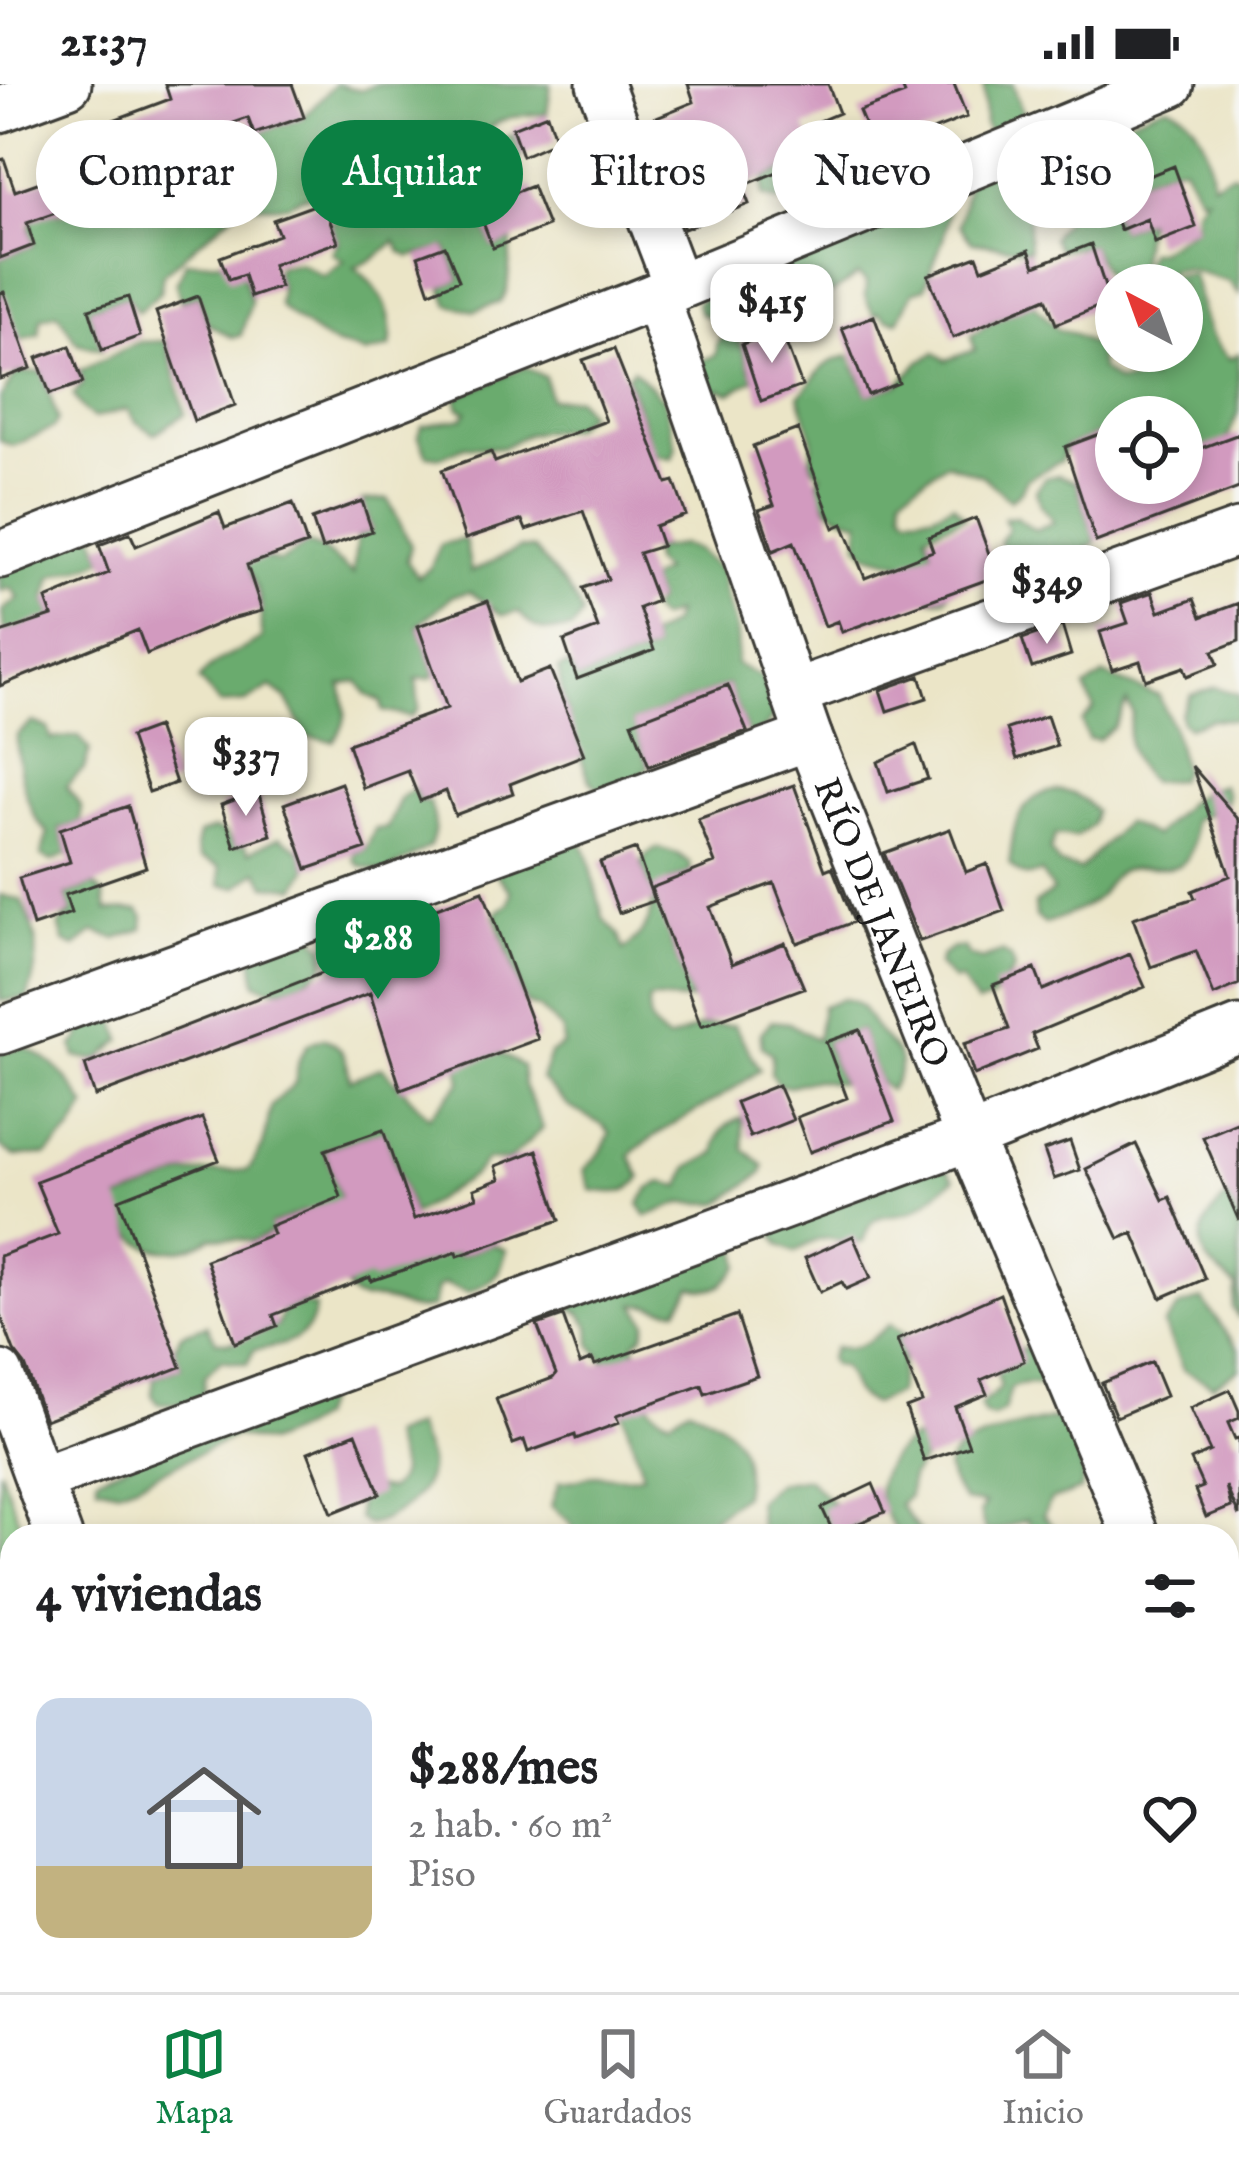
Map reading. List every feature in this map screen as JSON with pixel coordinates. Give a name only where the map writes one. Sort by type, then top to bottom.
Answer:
[{"type":"street","points":[[0,109],[68,84]]},
{"type":"street","name":"RÍO DE JANEIRO","points":[[600,84],[809,737],[969,1138],[1131,1524]]},
{"type":"street","points":[[0,555],[667,291],[1172,84]]},
{"type":"street","points":[[793,693],[1239,532]]},
{"type":"street","points":[[0,1031],[809,737]]},
{"type":"street","points":[[39,1480],[969,1138],[1239,1029]]},
{"type":"street","points":[[0,1374],[11,1437],[39,1480],[55,1524]]},
{"type":"green space","points":[[335,84],[360,90],[377,84],[551,84],[547,114],[503,120],[301,120],[301,198],[277,205],[277,126],[304,117]]},
{"type":"green space","points":[[984,84],[1013,84],[1025,120],[997,120],[997,135],[992,136],[985,126]]},
{"type":"green space","points":[[1166,105],[1177,109],[1201,136],[1212,183],[1234,173],[1239,178],[1239,294],[1228,281],[1203,273],[1203,264],[1143,264],[1149,251],[1157,251],[1196,227],[1196,209],[1206,196],[1200,197],[1183,166],[1154,174],[1154,120],[1128,120]]},
{"type":"green space","points":[[997,168],[997,228],[1028,228],[1029,250],[972,242],[961,228],[973,228],[973,180]]},
{"type":"green space","points":[[769,176],[772,199],[763,196],[763,181]]},
{"type":"green space","points":[[34,206],[36,228],[216,228],[163,274],[160,292],[138,312],[128,297],[90,309],[102,350],[77,343],[58,313],[41,318],[39,334],[9,343],[0,335],[0,258],[34,245],[30,232]]},
{"type":"green space","points":[[332,228],[485,228],[493,247],[512,240],[507,290],[501,302],[475,311],[449,305],[442,287],[459,279],[446,247],[410,257],[395,241],[374,259],[355,267],[384,302],[391,323],[390,347],[365,354],[331,343],[279,305],[275,273],[279,266],[300,263],[323,276],[344,261],[332,253],[338,242]]},
{"type":"green space","points":[[868,228],[946,228],[925,288],[913,292],[898,321],[879,312],[874,316],[865,297],[866,282],[858,275],[802,314],[734,328],[754,379],[730,393],[720,389],[706,406],[680,370],[716,355],[717,343],[732,328],[700,313],[696,302],[844,237],[858,241]]},
{"type":"green space","points":[[1059,228],[1145,228],[1138,264],[1100,264],[1091,245],[1059,250],[1052,237]]},
{"type":"green space","points":[[186,262],[240,264],[251,302],[241,335],[233,338],[207,323],[198,296],[181,302],[176,284]]},
{"type":"green space","points":[[1033,303],[1058,330],[1095,346],[1095,372],[1105,372],[1117,382],[1152,379],[1151,372],[1203,372],[1203,312],[1220,349],[1230,359],[1239,353],[1239,411],[1226,443],[1203,455],[1203,396],[1095,396],[1095,436],[1065,447],[1061,461],[1027,479],[1010,500],[983,476],[946,463],[902,494],[908,515],[932,514],[953,504],[965,517],[926,533],[949,594],[944,599],[923,600],[903,563],[868,554],[858,544],[860,521],[828,507],[816,487],[821,474],[810,463],[813,440],[799,396],[819,371],[849,356],[868,394],[899,384],[920,361],[935,353],[946,360],[975,350],[971,336]]},
{"type":"green space","points":[[166,341],[185,414],[154,434],[127,409],[95,418],[85,412],[73,395],[83,383],[79,371],[139,342]]},
{"type":"green space","points":[[525,367],[545,377],[550,399],[577,398],[588,413],[571,428],[527,434],[502,448],[465,446],[441,457],[427,455],[418,435],[422,426],[463,418],[467,411],[459,408],[456,398]]},
{"type":"green space","points":[[633,369],[664,400],[676,447],[672,458],[655,455],[627,376]]},
{"type":"green space","points":[[42,372],[58,420],[53,428],[13,446],[0,441],[0,398],[17,373]]},
{"type":"green space","points":[[1058,475],[1076,482],[1096,542],[1050,565],[1003,555],[1000,541],[1008,529],[1004,518],[1016,517],[1035,530],[1054,522],[1036,491],[1044,478]]},
{"type":"green space","points":[[388,499],[411,546],[407,561],[418,577],[430,568],[441,544],[465,539],[471,572],[520,548],[534,549],[582,615],[572,629],[549,631],[530,624],[519,612],[502,615],[470,592],[452,596],[418,626],[435,674],[416,679],[419,709],[411,717],[383,711],[381,701],[367,695],[358,681],[341,685],[344,721],[333,741],[307,737],[286,698],[271,687],[246,702],[220,704],[199,680],[220,661],[262,638],[258,592],[233,551],[280,562],[307,544],[322,549],[353,574],[357,536],[372,530],[362,501]]},
{"type":"green space","points":[[93,531],[104,558],[52,577],[46,599],[61,639],[4,632],[2,611],[19,598],[11,588],[0,591],[0,532]]},
{"type":"green space","points":[[681,545],[697,550],[722,572],[737,637],[736,664],[761,677],[775,713],[766,727],[749,736],[728,685],[633,722],[649,766],[634,782],[611,795],[593,784],[584,765],[559,669],[568,665],[578,679],[654,650],[650,637],[672,624],[675,613],[659,619],[650,610],[657,601],[649,580],[663,571],[653,562],[653,549]]},
{"type":"green space","points":[[1104,675],[1159,696],[1183,770],[1177,780],[1151,782],[1138,767],[1130,751],[1133,713],[1127,702],[1114,727],[1098,740],[1088,739],[1082,722],[1094,709],[1085,688]]},
{"type":"green space","points":[[1215,687],[1239,694],[1239,720],[1211,719],[1189,727],[1182,723],[1180,714],[1191,695]]},
{"type":"green space","points":[[33,722],[48,728],[51,739],[79,736],[90,750],[84,769],[66,786],[81,807],[81,822],[60,829],[68,854],[52,861],[41,856],[48,832],[34,815],[18,759],[17,735]]},
{"type":"green space","points":[[1222,785],[1227,794],[1225,806],[1193,820],[1193,844],[1178,865],[1127,869],[1079,910],[1045,924],[1036,917],[1035,904],[1053,891],[1041,872],[1024,875],[1009,864],[1017,820],[1037,797],[1067,792],[1095,811],[1092,825],[1076,837],[1055,835],[1050,851],[1059,864],[1080,870],[1125,822],[1154,836],[1192,799]]},
{"type":"green space","points":[[415,788],[433,814],[430,846],[385,873],[360,866],[355,853],[366,849],[375,829],[387,828],[401,797]]},
{"type":"green space","points":[[214,829],[225,833],[235,847],[244,844],[249,852],[280,837],[300,850],[307,869],[296,888],[266,885],[258,871],[237,887],[221,885],[219,866],[199,858],[196,847],[199,834]]},
{"type":"green space","points":[[575,829],[588,855],[603,918],[618,934],[624,950],[649,921],[650,890],[641,864],[647,854],[658,848],[690,863],[691,872],[669,881],[681,925],[667,931],[692,1000],[649,1000],[649,1018],[668,1040],[701,1026],[734,1025],[760,1069],[630,1155],[641,1178],[619,1192],[591,1190],[584,1170],[610,1134],[568,1106],[541,1079],[550,1054],[563,1045],[562,1030],[539,1008],[525,1003],[495,914],[509,903],[511,891],[497,875],[494,853]]},
{"type":"green space","points":[[94,885],[104,895],[107,911],[139,910],[143,929],[117,939],[94,932],[75,947],[64,942],[59,925],[71,913],[65,895]]},
{"type":"green space","points":[[0,895],[21,900],[32,926],[36,960],[27,998],[0,1001]]},
{"type":"green space","points":[[309,931],[325,947],[325,964],[318,971],[284,987],[256,983],[252,957]]},
{"type":"green space","points":[[964,948],[969,956],[982,960],[1002,952],[1011,958],[1014,970],[992,999],[977,1004],[960,979],[954,981],[938,965],[942,955]]},
{"type":"green space","points":[[842,999],[860,1006],[896,1053],[900,1069],[889,1090],[880,1082],[860,1030],[826,1043],[841,1083],[814,1080],[778,1085],[771,1074],[772,1054],[761,1046],[761,1033],[771,1021],[789,1023],[817,1040],[822,1006]]},
{"type":"green space","points":[[113,1012],[122,1040],[98,1060],[76,1057],[73,1046],[80,1038],[80,1020]]},
{"type":"green space","points":[[323,1038],[344,1054],[350,1080],[382,1067],[429,1117],[461,1082],[458,1063],[500,1053],[522,1066],[524,1085],[543,1128],[508,1161],[486,1160],[475,1174],[413,1214],[383,1131],[325,1150],[341,1196],[339,1207],[303,1212],[271,1225],[272,1232],[254,1241],[212,1237],[183,1249],[161,1250],[132,1234],[113,1202],[185,1174],[248,1170],[263,1146],[271,1106],[295,1083],[299,1059],[308,1044]]},
{"type":"green space","points":[[24,1047],[60,1071],[86,1107],[72,1131],[47,1155],[15,1156],[0,1147],[0,1053]]},
{"type":"green space","points":[[742,1118],[744,1149],[764,1166],[762,1173],[721,1203],[681,1203],[647,1216],[639,1204],[649,1189],[662,1182],[681,1186],[688,1168],[716,1153],[722,1130]]},
{"type":"green space","points":[[941,1161],[954,1179],[915,1209],[877,1218],[863,1242],[848,1245],[821,1239],[795,1252],[780,1245],[772,1231]]},
{"type":"green space","points":[[1239,1188],[1239,1319],[1233,1308],[1236,1287],[1208,1261],[1202,1240],[1214,1210]]},
{"type":"green space","points":[[451,1236],[458,1256],[492,1244],[506,1250],[494,1277],[468,1292],[444,1284],[437,1288],[433,1307],[417,1309],[359,1299],[347,1288],[351,1278]]},
{"type":"green space","points":[[738,1243],[740,1266],[719,1286],[692,1287],[678,1309],[635,1304],[647,1322],[644,1334],[634,1343],[642,1388],[652,1408],[671,1419],[689,1407],[717,1421],[736,1439],[744,1463],[743,1495],[705,1524],[571,1524],[551,1506],[559,1482],[643,1474],[608,1366],[591,1344],[590,1326],[568,1306]]},
{"type":"green space","points":[[1202,1299],[1239,1350],[1239,1369],[1213,1385],[1183,1370],[1164,1325],[1179,1307]]},
{"type":"green space","points":[[301,1304],[315,1307],[302,1334],[285,1344],[254,1350],[247,1364],[221,1360],[205,1376],[203,1397],[181,1404],[158,1403],[152,1395],[154,1378],[181,1367],[174,1349],[181,1334],[207,1325],[216,1341],[229,1343],[277,1326],[283,1310]]},
{"type":"green space","points":[[890,1324],[906,1336],[898,1393],[873,1404],[854,1392],[846,1372],[829,1358],[835,1347],[858,1346]]},
{"type":"green space","points":[[1011,1349],[1036,1349],[1053,1381],[1011,1388],[1004,1411],[993,1417],[985,1415],[980,1405],[1001,1388],[997,1373]]},
{"type":"green space","points":[[307,1386],[325,1400],[318,1418],[298,1430],[267,1443],[236,1436],[118,1490],[97,1485],[97,1477]]},
{"type":"green space","points":[[1056,1418],[1077,1452],[1083,1480],[1081,1490],[1051,1500],[1043,1516],[1051,1524],[1028,1524],[1027,1519],[983,1524],[980,1512],[985,1504],[964,1501],[950,1479],[948,1465],[953,1456],[995,1434]]},
{"type":"green space","points":[[415,1426],[429,1460],[428,1475],[417,1495],[398,1511],[366,1524],[358,1519],[358,1492],[372,1486],[389,1490],[399,1477],[390,1436]]},
{"type":"green space","points":[[913,1438],[928,1442],[929,1450],[911,1477],[909,1496],[899,1504],[914,1524],[891,1524],[879,1496],[883,1472]]},
{"type":"green space","points":[[0,1469],[20,1524],[0,1524]]},
{"type":"green space","points":[[807,1478],[855,1524],[759,1524],[757,1500],[776,1483]]},
{"type":"building","points":[[165,84],[292,84],[304,117],[277,126],[277,120],[248,118],[114,120],[170,99]]},
{"type":"building","points":[[688,84],[828,84],[839,113],[822,120],[772,120],[772,174],[748,184],[748,120],[649,120],[694,102]]},
{"type":"building","points":[[901,84],[954,84],[967,117],[863,120],[859,111],[905,94]]},
{"type":"building","points":[[547,114],[547,145],[523,156],[523,124]]},
{"type":"building","points":[[4,159],[15,191],[36,183],[36,220],[27,223],[34,245],[0,258],[0,160]]},
{"type":"building","points":[[1174,166],[1196,227],[1155,243],[1150,228],[1154,228],[1154,174]]},
{"type":"building","points":[[532,186],[547,226],[493,248],[485,228],[523,228],[523,189]]},
{"type":"building","points":[[301,210],[301,228],[333,228],[338,242],[272,265],[280,287],[251,297],[244,275],[229,280],[220,257],[279,235],[277,219]]},
{"type":"building","points":[[1091,244],[1098,264],[1095,308],[1056,324],[1046,298],[953,338],[928,275],[977,256],[982,269],[1029,250],[1035,266]]},
{"type":"building","points":[[445,246],[459,280],[430,292],[418,256]]},
{"type":"building","points":[[4,292],[31,368],[0,379],[0,293]]},
{"type":"building","points":[[198,296],[235,405],[194,421],[156,312]]},
{"type":"building","points":[[128,297],[140,336],[102,350],[89,309]]},
{"type":"building","points":[[874,316],[899,383],[868,395],[842,328]]},
{"type":"building","points":[[781,330],[802,386],[761,401],[742,344]]},
{"type":"building","points":[[70,346],[83,383],[50,394],[37,358]]},
{"type":"building","points":[[614,349],[667,483],[674,481],[686,515],[655,526],[662,546],[639,553],[657,601],[639,608],[654,650],[577,679],[564,641],[598,628],[583,588],[608,579],[583,511],[526,530],[522,520],[465,539],[442,470],[491,452],[495,462],[606,421],[583,360]]},
{"type":"building","points":[[798,429],[834,528],[843,524],[865,578],[933,551],[928,537],[976,518],[997,576],[842,632],[838,621],[825,626],[794,542],[773,551],[759,510],[774,505],[753,446]]},
{"type":"building","points":[[1239,434],[1239,488],[1203,502],[1203,447]]},
{"type":"building","points":[[1095,436],[1095,504],[1197,504],[1096,542],[1065,447]]},
{"type":"building","points":[[362,501],[372,531],[322,549],[312,519]]},
{"type":"building","points":[[293,503],[307,544],[247,565],[262,611],[227,620],[147,654],[138,630],[0,686],[0,633],[52,616],[46,599],[109,573],[99,545],[130,533],[136,546],[219,512],[225,528]]},
{"type":"building","points":[[1152,592],[1159,612],[1194,599],[1201,617],[1239,603],[1239,641],[1213,651],[1218,664],[1187,676],[1184,667],[1146,680],[1140,661],[1112,670],[1100,632],[1128,623],[1121,603]]},
{"type":"building","points":[[488,601],[517,682],[550,669],[584,755],[510,784],[513,793],[455,815],[446,791],[420,801],[408,771],[363,788],[348,744],[447,708],[418,626]]},
{"type":"building","points":[[1062,625],[1071,655],[1032,668],[1022,639]]},
{"type":"building","points":[[920,676],[927,698],[887,711],[880,690]]},
{"type":"building","points":[[728,685],[747,731],[649,766],[632,722]]},
{"type":"building","points":[[1047,716],[1057,746],[1017,759],[1007,729]]},
{"type":"building","points":[[157,727],[176,783],[149,792],[130,737]]},
{"type":"building","points":[[916,745],[928,779],[888,792],[878,762]]},
{"type":"building","points":[[1192,766],[1239,820],[1239,984],[1214,995],[1196,951],[1151,967],[1133,918],[1195,898],[1192,891],[1230,876]]},
{"type":"building","points":[[341,783],[366,849],[307,869],[284,804]]},
{"type":"building","points":[[794,785],[825,870],[832,867],[854,922],[797,943],[774,883],[710,907],[732,964],[785,943],[804,988],[701,1026],[651,888],[715,863],[698,819]]},
{"type":"building","points":[[258,791],[271,835],[235,847],[221,805]]},
{"type":"building","points":[[128,806],[146,867],[65,895],[71,913],[33,926],[19,878],[70,862],[60,829]]},
{"type":"building","points":[[950,829],[966,872],[987,864],[1004,911],[920,941],[884,853]]},
{"type":"building","points":[[636,849],[654,901],[619,913],[600,862]]},
{"type":"building","points":[[483,891],[538,1039],[401,1090],[370,993],[95,1096],[85,1065],[361,958],[354,938]]},
{"type":"building","points":[[1130,954],[1145,987],[1032,1034],[1038,1049],[974,1075],[964,1044],[1009,1029],[993,985],[1035,969],[1043,990]]},
{"type":"building","points":[[860,1030],[894,1121],[810,1152],[797,1117],[847,1098],[826,1042]]},
{"type":"building","points":[[778,1085],[793,1120],[750,1137],[736,1102]]},
{"type":"building","points":[[202,1118],[219,1160],[119,1199],[181,1367],[45,1420],[0,1314],[0,1256],[58,1234],[36,1181]]},
{"type":"building","points":[[1239,1122],[1239,1221],[1203,1137]]},
{"type":"building","points":[[383,1130],[414,1219],[477,1197],[474,1189],[500,1179],[496,1166],[537,1150],[560,1220],[458,1256],[457,1252],[371,1281],[370,1277],[273,1315],[277,1326],[235,1343],[206,1260],[273,1234],[270,1226],[341,1197],[325,1150]]},
{"type":"building","points":[[1070,1141],[1080,1170],[1054,1179],[1044,1150]]},
{"type":"building","points":[[1136,1144],[1163,1200],[1170,1197],[1205,1279],[1161,1298],[1133,1233],[1119,1239],[1086,1169]]},
{"type":"building","points":[[853,1236],[871,1278],[846,1289],[842,1282],[820,1292],[805,1258]]},
{"type":"building","points":[[1000,1294],[1024,1361],[981,1380],[987,1394],[955,1407],[969,1446],[924,1461],[906,1408],[922,1402],[897,1340]]},
{"type":"building","points":[[737,1315],[757,1376],[705,1394],[702,1385],[616,1416],[619,1423],[576,1439],[575,1435],[528,1452],[524,1440],[513,1444],[496,1399],[556,1374],[537,1325],[563,1316],[580,1364],[592,1359],[595,1365]]},
{"type":"building","points":[[1152,1362],[1166,1396],[1116,1417],[1102,1383]]},
{"type":"building","points":[[1230,1390],[1239,1411],[1239,1418],[1228,1423],[1235,1439],[1239,1438],[1239,1516],[1226,1486],[1231,1507],[1206,1517],[1195,1490],[1203,1487],[1191,1460],[1210,1451],[1190,1408]]},
{"type":"building","points":[[356,1433],[380,1494],[332,1513],[308,1452]]},
{"type":"building","points":[[873,1484],[885,1512],[857,1524],[829,1524],[822,1508]]}]
